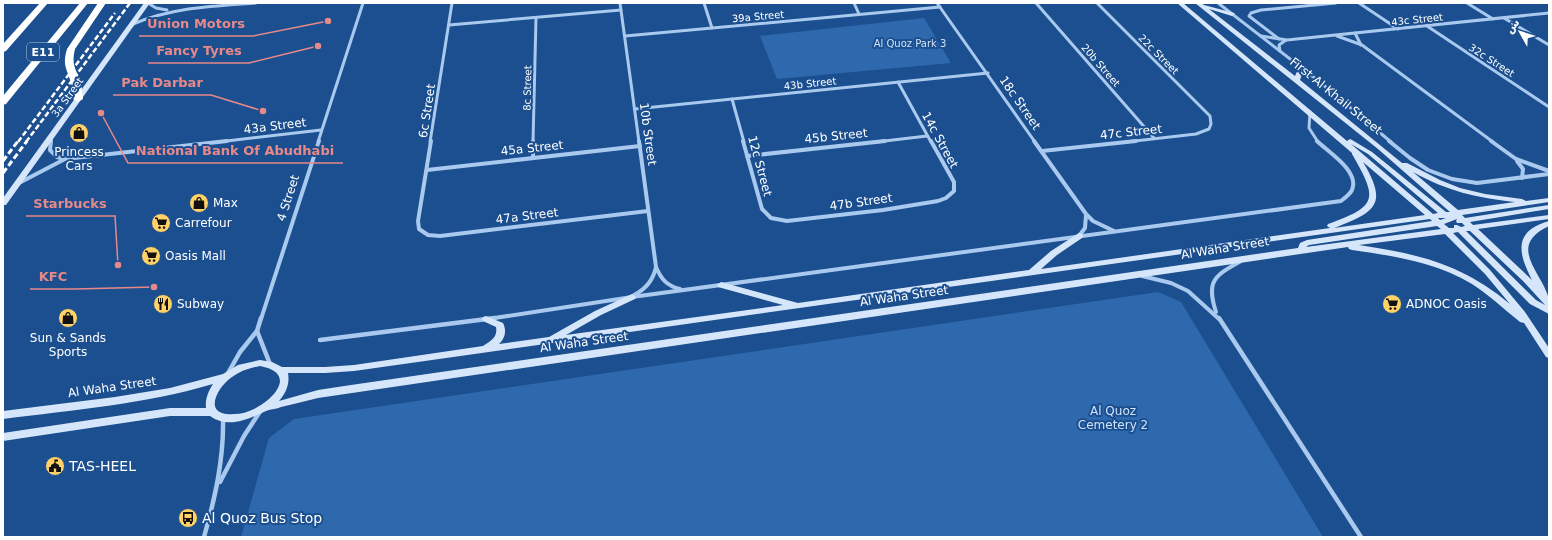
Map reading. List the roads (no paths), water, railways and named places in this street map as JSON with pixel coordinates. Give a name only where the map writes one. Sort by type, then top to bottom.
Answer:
[{"type":"highway","name":"E11","points":[[3,50],[44,3]]},
{"type":"highway","name":"E11","points":[[3,102],[84,3]]},
{"type":"highway","points":[[78,99],[76,83],[70,72],[68,64],[69,57],[71,49],[102,3]]},
{"type":"street","name":"3a Street","points":[[3,203],[148,3]]},
{"type":"street","points":[[148,3],[156,8],[171,10]]},
{"type":"street","points":[[132,24],[150,16],[171,10],[256,3]]},
{"type":"street","name":"4 Street","points":[[226,376],[240,352],[257,331],[363,3]]},
{"type":"street","name":"6c Street","points":[[418,221],[452,3]]},
{"type":"street","name":"10b Street","points":[[620,3],[656,267],[663,280],[669,286],[678,289],[689,289]]},
{"type":"street","points":[[704,3],[712,28]]},
{"type":"street","points":[[854,3],[859,14]]},
{"type":"street","name":"20b Street","points":[[1036,3],[1154,138]]},
{"type":"street","name":"22c Street","points":[[1097,3],[1210,116]]},
{"type":"street","points":[[1180,3],[1250,64],[1340,137],[1432,216],[1504,291],[1531,327],[1549,355]]},
{"type":"street","points":[[1218,3],[1321,83],[1410,158],[1428,170],[1465,182],[1483,182],[1549,174]]},
{"type":"street","points":[[1280,40],[1249,16],[1250,13],[1252,11],[1336,3]]},
{"type":"street","points":[[1359,3],[1398,29]]},
{"type":"street","points":[[1467,3],[1494,19]]},
{"type":"street","points":[[1199,4],[1232,14]]},
{"type":"street","name":"First Al Khail Street","points":[[1199,4],[1297,80],[1390,156],[1454,220]]},
{"type":"street","name":"39a Street","points":[[625,36],[938,5]]},
{"type":"street","name":"18c Street","points":[[938,5],[988,73],[1086,214],[1093,222],[1115,231]]},
{"type":"street","points":[[449,25],[621,10]]},
{"type":"street","name":"43c Street","points":[[1258,35],[1287,40],[1549,13]]},
{"type":"street","name":"8c Street","points":[[533,158],[536,18]]},
{"type":"street","points":[[1504,18],[1549,45]]},
{"type":"street","name":"32c Street","points":[[1426,26],[1549,107]]},
{"type":"street","points":[[1355,33],[1362,45]]},
{"type":"street","points":[[1334,35],[1362,45],[1516,159],[1549,171]]},
{"type":"street","points":[[1281,53],[1279,45],[1287,40]]},
{"type":"street","points":[[1297,80],[1301,68]]},
{"type":"street","name":"43b Street","points":[[634,109],[988,73]]},
{"type":"street","name":"14c Street","points":[[898,82],[954,186],[954,190],[949,197],[938,201]]},
{"type":"street","name":"12c Street","points":[[732,99],[762,209],[771,218],[787,221]]},
{"type":"street","points":[[320,340],[486,319],[689,289],[1341,201],[1354,190],[1354,179],[1346,168],[1312,134],[1309,126],[1310,112]]},
{"type":"street","name":"47c Street","points":[[1042,151],[1204,132],[1210,128],[1212,122],[1210,116]]},
{"type":"street","name":"43a Street","points":[[15,187],[32,175],[64,160],[321,130]]},
{"type":"street","points":[[51,136],[50,150],[57,157],[64,160]]},
{"type":"street","name":"45b Street","points":[[747,156],[927,136]]},
{"type":"street","points":[[1340,137],[1356,144],[1370,153],[1454,220],[1533,302],[1549,312]]},
{"type":"street","name":"45a Street","points":[[427,170],[640,146]]},
{"type":"street","points":[[1312,232],[1358,216],[1370,205],[1374,191],[1372,182],[1350,146]]},
{"type":"street","points":[[1390,156],[1437,182],[1462,191],[1489,197],[1533,202]]},
{"type":"street","points":[[1516,159],[1523,169],[1522,178]]},
{"type":"street","name":"Al Waha Street","points":[[1454,220],[1533,202],[1549,200]]},
{"type":"street","name":"47b Street","points":[[787,221],[868,212],[938,201]]},
{"type":"street","points":[[1301,250],[1303,245],[1307,243],[1549,207]]},
{"type":"street","name":"47a Street","points":[[418,221],[417,227],[420,232],[426,235],[440,236],[648,211]]},
{"type":"street","points":[[1030,274],[1079,236],[1085,228],[1086,214]]},
{"type":"street","points":[[1432,216],[1454,220]]},
{"type":"street","name":"Al Waha Street","points":[[281,370],[354,368],[1030,274],[1312,232],[1432,216]]},
{"type":"street","name":"Al Waha Street","points":[[1454,220],[1472,228],[1549,217]]},
{"type":"street","name":"Al Waha Street","points":[[263,409],[318,394],[1137,275],[1248,257],[1448,232],[1454,220]]},
{"type":"street","points":[[1547,302],[1526,256],[1524,242],[1534,229],[1549,223]]},
{"type":"street","points":[[1472,228],[1547,302]]},
{"type":"street","points":[[1343,246],[1407,256],[1439,265],[1470,280],[1484,289],[1531,327]]},
{"type":"street","points":[[1248,257],[1223,271],[1215,278],[1211,287],[1211,298],[1217,315],[1251,365],[1361,537]]},
{"type":"street","name":"10b Street","points":[[632,297],[648,286],[653,280],[656,267]]},
{"type":"street","points":[[1137,275],[1171,283],[1188,291],[1217,315]]},
{"type":"street","points":[[721,285],[798,306]]},
{"type":"street","points":[[548,341],[598,313],[632,297]]},
{"type":"street","points":[[485,349],[494,344],[500,338],[502,331],[500,325],[486,319]]},
{"type":"street","points":[[257,331],[270,364]]},
{"type":"street","points":[[219,484],[244,436],[263,409],[281,392],[285,384],[285,376],[281,370],[270,364],[260,363],[249,365],[226,376],[214,388],[209,400],[209,406],[213,412],[223,418],[248,416],[263,409]]},
{"type":"street","name":"Al Waha Street","points":[[3,416],[168,392],[226,376]]},
{"type":"street","points":[[3,437],[170,412],[213,412]]},
{"type":"street","points":[[204,537],[219,484],[223,442],[223,418]]},
{"type":"railway","points":[[26,142],[130,3]]},
{"type":"railway","points":[[18,142],[115,13]]},
{"type":"railway","points":[[3,161],[18,141]]},
{"type":"railway","points":[[3,173],[27,141]]},
{"type":"place","name":"Union Motors","points":[[328,21]]},
{"type":"place","name":"Fancy Tyres","points":[[318,46]]},
{"type":"place","name":"Pak Darbar","points":[[263,111]]},
{"type":"place","name":"National Bank Of Abudhabi","points":[[101,113]]},
{"type":"place","name":"Princess Cars","points":[[79,133]]},
{"type":"place","name":"Max","points":[[199,203]]},
{"type":"place","name":"Carrefour","points":[[161,223]]},
{"type":"place","name":"Oasis Mall","points":[[151,256]]},
{"type":"place","name":"Starbucks","points":[[118,265]]},
{"type":"place","name":"KFC","points":[[154,287]]},
{"type":"place","name":"Subway","points":[[163,304]]},
{"type":"place","name":"ADNOC Oasis","points":[[1392,304]]},
{"type":"place","name":"Sun & Sands Sports","points":[[68,318]]},
{"type":"place","name":"TAS-HEEL","points":[[55,466]]},
{"type":"place","name":"Al Quoz Bus Stop","points":[[188,518]]},
{"type":"park label","name":"Al Quoz Park 3","points":[[910,43]]},
{"type":"park label","name":"Al Quoz Cemetery 2","points":[[1113,418]]}]
